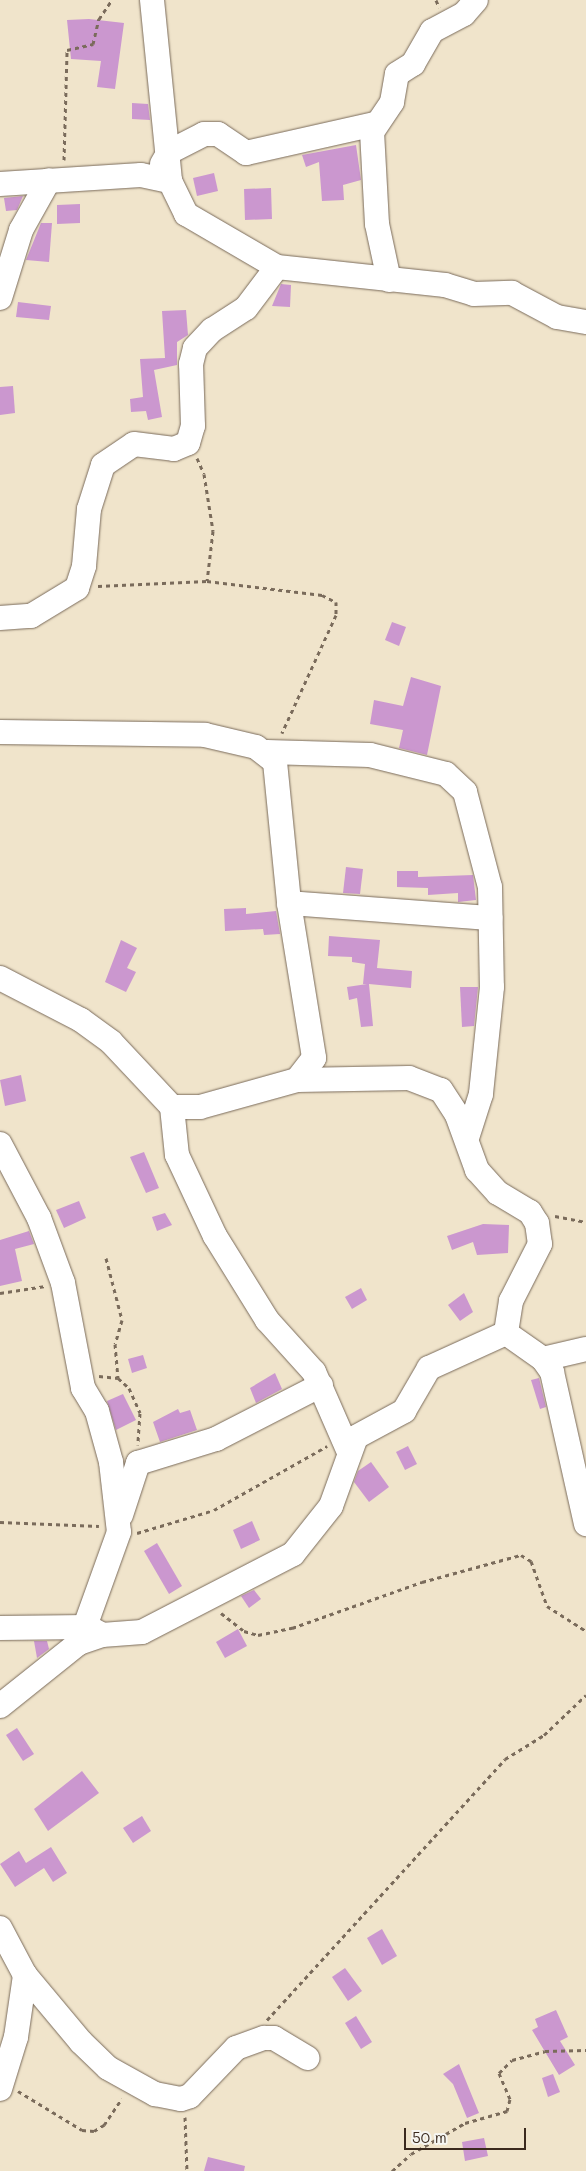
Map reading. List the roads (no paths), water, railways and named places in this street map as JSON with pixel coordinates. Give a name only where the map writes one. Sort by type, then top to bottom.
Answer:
[{"type":"street","points":[[152,0],[169,152],[162,178],[186,214],[277,267],[389,280],[445,284],[474,294],[512,293],[557,317],[586,322]]},
{"type":"street","points":[[389,280],[377,224],[371,142],[375,124],[392,102],[394,78],[413,64],[426,38],[464,14],[476,0]]},
{"type":"street","points":[[169,152],[190,138],[211,133],[246,153],[375,124]]},
{"type":"street","points":[[0,184],[48,180],[162,178]]},
{"type":"street","points":[[0,298],[21,230],[48,180]]},
{"type":"street","points":[[0,618],[31,616],[77,588],[87,546],[88,509],[103,465],[134,444],[174,448],[188,443],[193,426],[190,364],[195,348],[202,338],[246,308],[277,267]]},
{"type":"street","points":[[0,732],[205,735],[271,752],[370,755],[423,766],[457,782],[465,792],[486,867],[490,918],[488,1047],[467,1138]]},
{"type":"street","points":[[271,752],[280,775],[289,903],[314,1058],[337,1080]]},
{"type":"street","points":[[289,903],[490,918]]},
{"type":"street","points":[[0,978],[80,1020],[111,1042],[172,1107],[177,1155],[214,1236],[259,1309],[302,1356],[321,1386],[346,1439],[339,1488],[307,1540],[293,1554],[142,1632],[90,1635],[0,1628]]},
{"type":"street","points":[[298,1080],[314,1058]]},
{"type":"street","points":[[172,1107],[200,1107],[298,1080],[409,1078],[430,1082],[450,1101],[467,1138],[477,1170],[487,1183],[530,1212],[540,1244],[511,1301],[506,1332]]},
{"type":"street","points":[[0,1144],[39,1218],[63,1283],[80,1375],[105,1434],[119,1526]]},
{"type":"street","points":[[506,1332],[543,1359],[554,1378],[586,1524]]},
{"type":"street","points":[[346,1439],[404,1411],[429,1368],[506,1332]]},
{"type":"street","points":[[543,1359],[586,1349]]},
{"type":"street","points":[[0,1706],[90,1635],[138,1463],[216,1439],[321,1386]]},
{"type":"street","points":[[0,1928],[25,1974],[81,2042],[128,2081],[181,2100],[199,2088],[236,2048],[253,2041],[274,2038],[307,2058]]},
{"type":"street","points":[[2,2085],[25,1974]]}]
